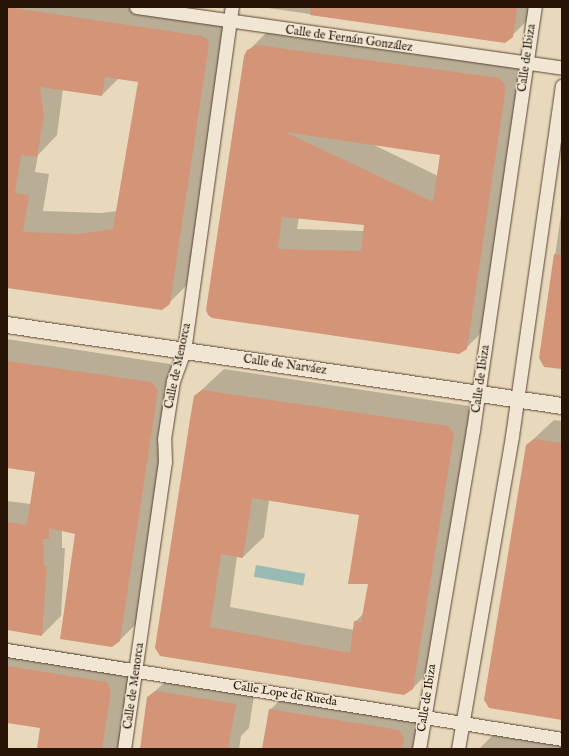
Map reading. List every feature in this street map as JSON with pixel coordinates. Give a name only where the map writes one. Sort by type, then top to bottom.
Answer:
[{"type":"street","name":"Calle de Fernán González","points":[[136,7],[230,22],[562,68]]},
{"type":"street","name":"Calle de Menorca","points":[[124,749],[165,462],[164,440],[173,381],[184,351],[232,7]]},
{"type":"street","name":"Calle de Ibiza","points":[[419,749],[478,394],[534,7]]},
{"type":"street","points":[[458,749],[494,554],[562,86]]},
{"type":"street","name":"Calle de Narváez","points":[[7,325],[562,406]]},
{"type":"street","name":"Calle Lope de Rueda","points":[[7,650],[562,739]]},
{"type":"water","points":[[256,565],[305,574],[303,586],[254,577]]},
{"type":"building","points":[[7,7],[202,36],[207,39],[209,44],[170,304],[162,310],[7,288]],"holes":[[[105,77],[138,82],[113,229],[79,234],[23,232],[29,195],[15,193],[21,155],[37,157],[44,116],[40,87],[102,96]]]},
{"type":"building","points":[[311,7],[517,7],[513,37],[505,43],[310,15]]},
{"type":"building","points":[[257,45],[499,78],[506,86],[467,349],[459,354],[212,318],[208,315],[206,310],[244,56],[247,50]],"holes":[[[285,132],[440,155],[433,202]],[[282,217],[364,225],[361,251],[278,249]]]},
{"type":"building","points":[[554,254],[562,255],[562,369],[544,367],[539,358]]},
{"type":"building","points":[[7,361],[151,382],[158,390],[120,641],[112,647],[60,639],[75,534],[49,528],[49,539],[43,539],[44,566],[47,567],[42,636],[7,630],[7,522],[27,525],[35,472],[7,468]]},
{"type":"building","points":[[202,390],[448,426],[454,435],[413,689],[404,695],[160,656],[155,648],[194,396]],"holes":[[[252,498],[359,515],[348,584],[368,584],[361,622],[354,621],[350,653],[210,627],[221,554],[243,558]]]},
{"type":"building","points":[[534,439],[562,443],[562,720],[489,708],[484,700],[526,445]]},
{"type":"building","points":[[7,666],[107,682],[111,691],[102,749],[37,749],[40,728],[7,723]]},
{"type":"building","points":[[156,691],[236,704],[228,749],[140,749],[147,697]]},
{"type":"building","points":[[269,709],[399,730],[404,738],[402,749],[262,749]]}]
